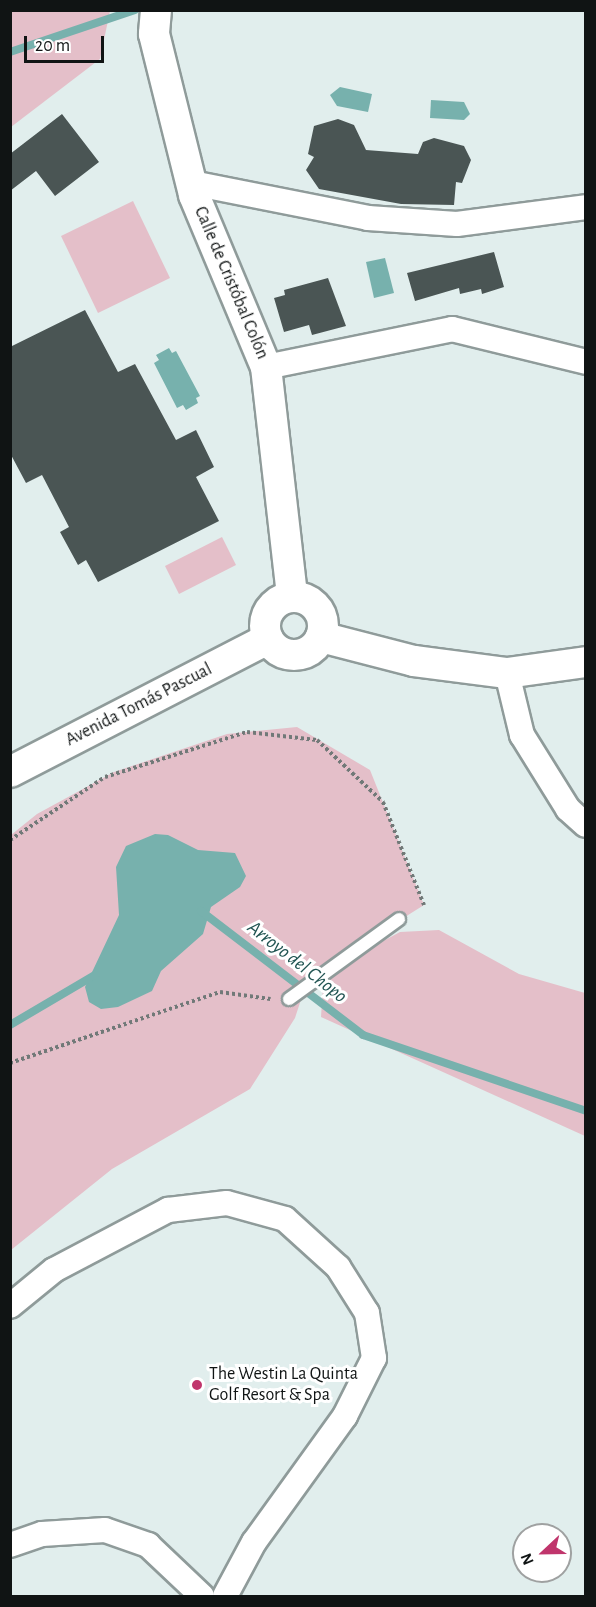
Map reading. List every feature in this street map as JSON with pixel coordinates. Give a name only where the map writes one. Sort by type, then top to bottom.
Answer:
[{"type":"street","name":"Calle de Cristóbal Colón","points":[[156,10],[154,34],[192,183],[266,367],[292,596]]},
{"type":"street","points":[[192,183],[368,218],[457,224],[585,207]]},
{"type":"street","points":[[266,367],[452,329],[585,362]]},
{"type":"street","points":[[292,596],[318,609],[321,637],[308,651],[290,655],[268,639],[268,611],[292,596]]},
{"type":"street","points":[[321,637],[414,661],[507,673],[585,662]]},
{"type":"street","name":"Avenida Tomás Pascual","points":[[10,772],[268,639]]},
{"type":"street","points":[[507,673],[522,735],[568,809],[585,825]]},
{"type":"street","points":[[10,1306],[54,1270],[168,1210],[227,1203],[285,1219],[338,1267],[367,1313],[374,1358],[345,1416],[255,1542],[225,1596]]},
{"type":"street","points":[[10,1545],[42,1534],[105,1530],[148,1545],[202,1596]]},
{"type":"lane","points":[[289,999],[399,919]]},
{"type":"path","points":[[10,840],[105,777],[247,732],[317,740],[383,802],[424,905]]},
{"type":"path","points":[[10,1063],[220,992],[289,999]]},
{"type":"shaded area","points":[[11,10],[110,11],[100,59],[11,127]]},
{"type":"shaded area","points":[[133,201],[170,278],[98,313],[61,236]]},
{"type":"shaded area","points":[[222,537],[236,565],[179,594],[165,566]]},
{"type":"shaded area","points":[[297,727],[370,770],[424,905],[308,978],[295,1018],[250,1089],[112,1169],[11,1250],[11,835],[37,814],[114,772],[227,734]]},
{"type":"shaded area","points":[[439,930],[519,974],[585,993],[585,1136],[321,1017],[323,986],[344,962],[400,932]]},
{"type":"water","points":[[340,87],[372,94],[368,112],[337,106],[330,95]]},
{"type":"water","points":[[431,100],[464,102],[470,114],[464,120],[430,118]]},
{"type":"water","points":[[385,258],[394,293],[374,298],[366,262]]},
{"type":"water","points":[[169,348],[172,353],[176,351],[200,396],[196,398],[198,403],[186,410],[183,405],[177,408],[154,363],[159,360],[156,355]]},
{"type":"water","points":[[155,834],[168,835],[198,850],[235,853],[246,876],[240,887],[211,907],[203,934],[161,971],[152,991],[118,1007],[101,1009],[89,1002],[85,987],[119,915],[116,867],[126,846]]},
{"type":"building","points":[[62,114],[99,162],[55,196],[36,171],[10,191],[10,154]]},
{"type":"building","points":[[338,119],[354,125],[366,150],[418,154],[423,142],[434,138],[464,146],[471,160],[462,183],[456,182],[454,205],[401,204],[319,189],[306,170],[314,157],[308,154],[314,126]]},
{"type":"building","points":[[494,252],[504,287],[482,294],[481,289],[460,294],[459,288],[415,301],[407,273]]},
{"type":"building","points":[[328,278],[346,326],[312,335],[309,325],[284,332],[274,298],[285,295],[284,290]]},
{"type":"building","points":[[85,310],[118,372],[135,364],[176,440],[196,430],[214,467],[196,477],[219,521],[98,582],[86,560],[78,565],[60,532],[69,527],[42,475],[26,483],[10,453],[10,347]]},
{"type":"waterway","points":[[10,52],[135,10]]},
{"type":"waterway","name":"Arroyo del Chopo","points":[[201,911],[363,1035],[586,1111]]},
{"type":"waterway","name":"Arroyo del Chopo","points":[[10,1025],[95,975]]},
{"type":"place","name":"The Westin La Quinta Golf Resort & Spa","points":[[197,1385]]}]
